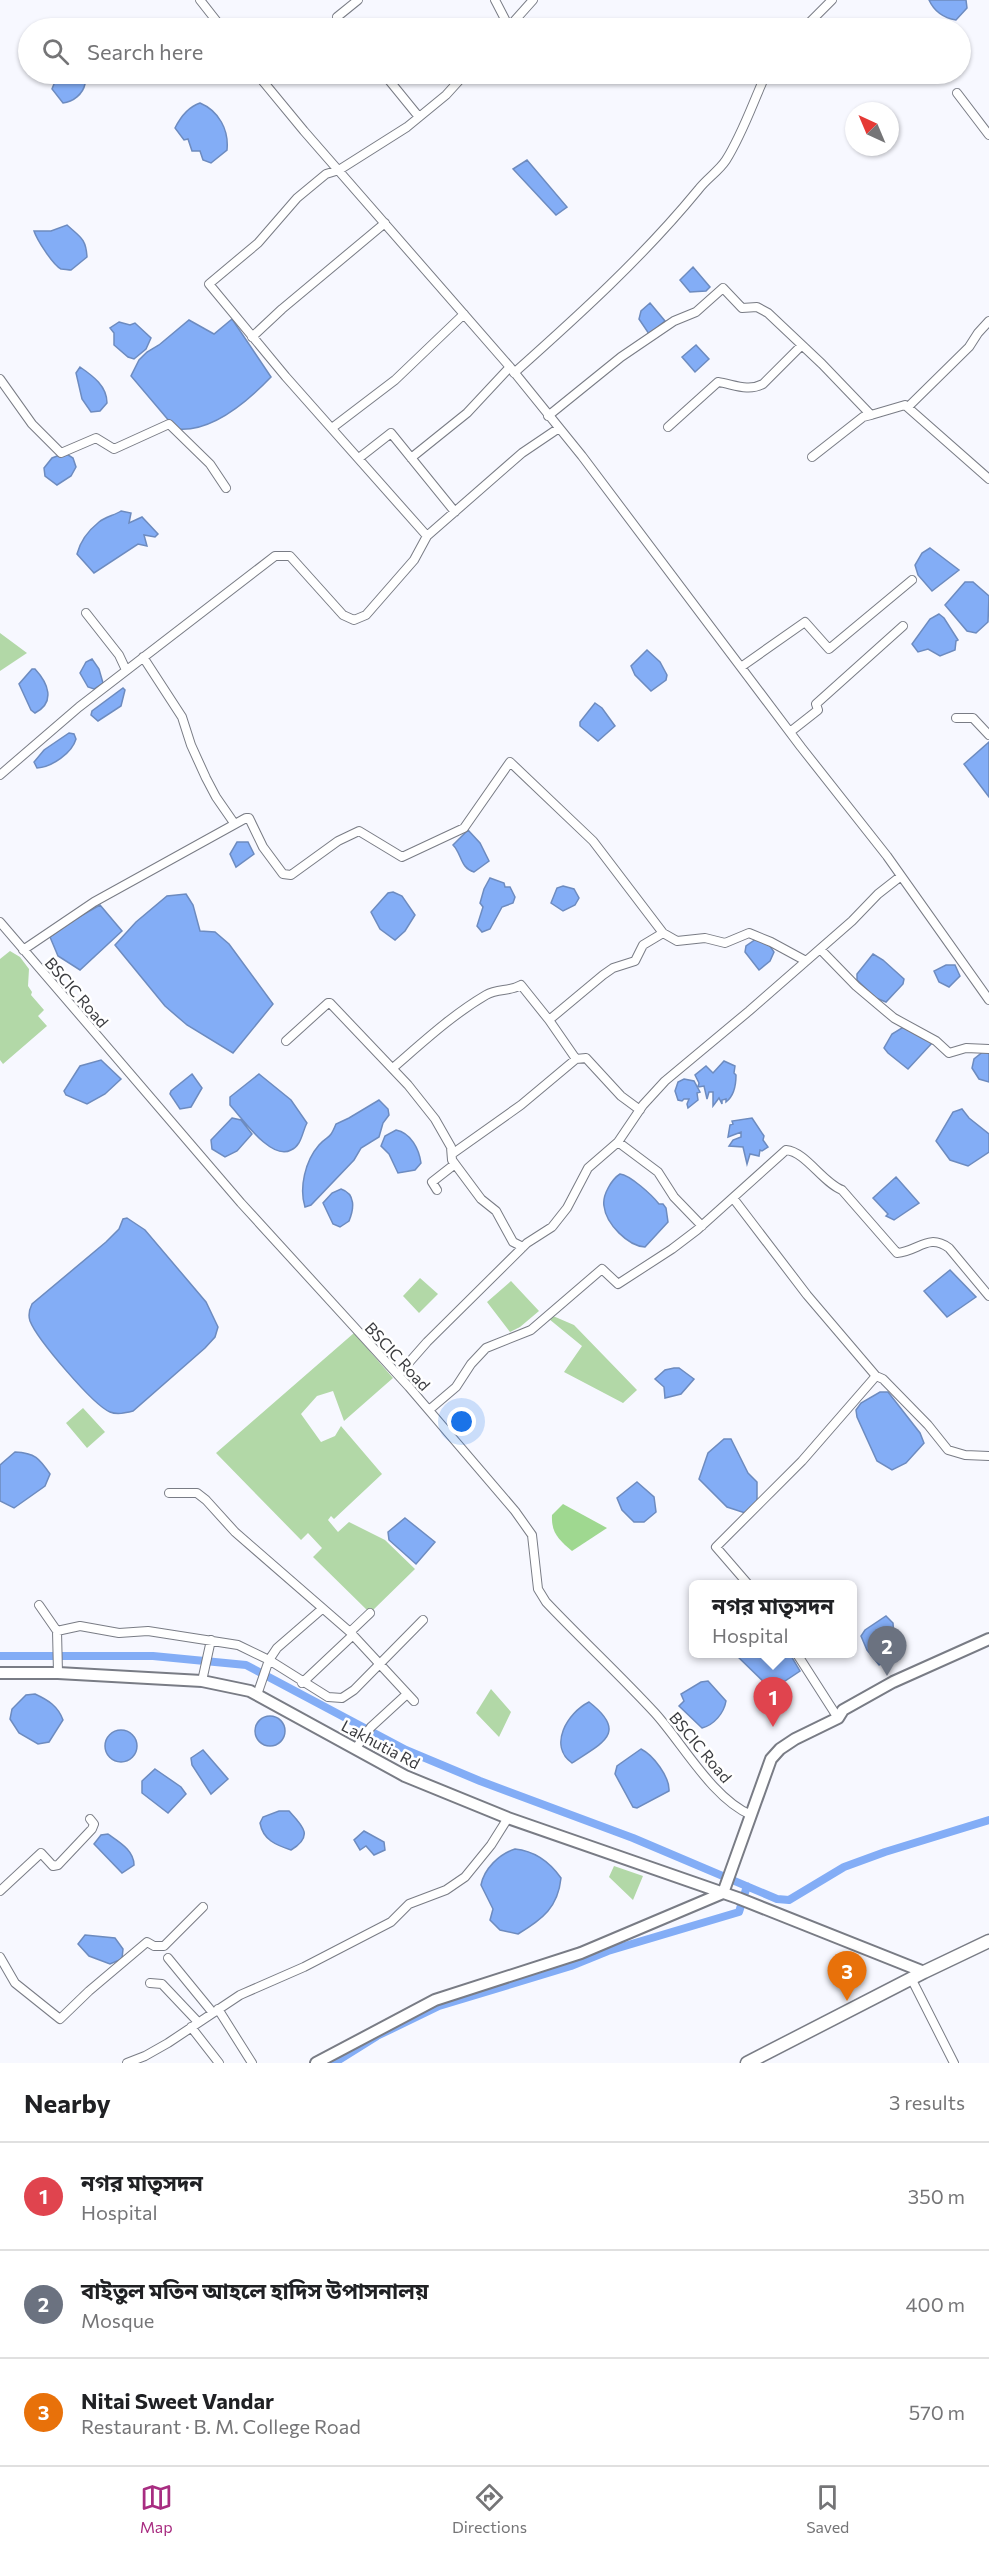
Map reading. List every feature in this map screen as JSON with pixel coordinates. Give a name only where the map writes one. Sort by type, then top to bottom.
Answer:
[{"type":"main road","points":[[747,2063],[911,1978],[989,1941]]},
{"type":"street","points":[[200,0],[214,18]]},
{"type":"street","points":[[338,18],[358,0]]},
{"type":"street","points":[[495,0],[503,18]]},
{"type":"street","points":[[517,18],[533,0]]},
{"type":"street","points":[[814,18],[832,0]]},
{"type":"street","points":[[265,84],[512,370],[559,428],[651,545],[901,876],[989,1000]]},
{"type":"street","points":[[392,84],[419,117]]},
{"type":"street","points":[[427,536],[252,337],[209,284],[258,243],[297,198],[326,174],[339,170],[419,117],[456,84]]},
{"type":"street","points":[[411,458],[467,413],[512,370],[631,266],[707,179],[724,163],[739,137],[762,84]]},
{"type":"street","points":[[957,93],[989,135]]},
{"type":"street","points":[[252,337],[385,223]]},
{"type":"street","points":[[548,416],[621,357],[664,328],[696,312],[723,288],[742,309],[758,307],[768,313],[871,415]]},
{"type":"street","points":[[332,428],[380,393],[464,314]]},
{"type":"street","points":[[908,407],[969,347],[989,321]]},
{"type":"street","points":[[668,427],[718,382],[756,388],[763,384],[802,345]]},
{"type":"street","points":[[0,379],[32,424],[61,453],[96,438],[114,449],[169,424],[210,464],[226,488]]},
{"type":"street","points":[[812,457],[843,435],[863,417],[905,405],[989,478]]},
{"type":"street","points":[[0,775],[79,706],[275,556],[290,556],[343,615],[354,620],[366,615],[414,560],[427,536],[522,453],[559,428]]},
{"type":"street","points":[[359,458],[391,433],[456,512]]},
{"type":"street","points":[[741,667],[805,622],[829,649],[912,580]]},
{"type":"street","points":[[86,613],[119,655],[126,670]]},
{"type":"street","points":[[790,732],[818,710],[816,704],[903,626]]},
{"type":"street","points":[[143,657],[182,717],[191,745],[206,778],[234,823]]},
{"type":"street","points":[[956,718],[973,718],[989,735]]},
{"type":"street","points":[[23,950],[94,902],[203,843],[234,823],[249,819],[263,847],[283,874],[291,875],[338,841],[359,831],[402,857],[464,828],[510,762],[593,841],[663,933],[677,941],[705,938],[725,943],[749,933],[806,961]]},
{"type":"street","points":[[399,1376],[427,1342],[524,1247],[552,1227],[567,1208],[588,1168],[618,1142],[640,1110],[665,1081],[820,949],[878,894],[901,876]]},
{"type":"street","name":"BSCIC Road","points":[[0,922],[241,1203],[399,1376],[516,1512],[532,1535],[538,1589],[546,1602],[655,1713],[712,1782],[738,1809],[751,1815]]},
{"type":"street","points":[[549,1020],[613,968],[635,961],[643,945],[663,933]]},
{"type":"street","points":[[820,949],[856,986],[894,1018],[936,1041],[950,1053],[966,1048],[989,1049]]},
{"type":"street","points":[[394,1067],[441,1026],[494,991],[513,990],[521,985],[576,1059]]},
{"type":"street","points":[[286,1041],[330,1003],[369,1045],[394,1067],[435,1119],[451,1147],[455,1164],[481,1199],[496,1211],[513,1242],[524,1247]]},
{"type":"street","points":[[452,1154],[521,1106],[576,1059],[586,1058],[621,1096],[640,1110]]},
{"type":"street","points":[[618,1142],[658,1172],[674,1197],[702,1226]]},
{"type":"street","points":[[429,1410],[456,1387],[471,1364],[486,1348],[531,1330],[602,1269],[618,1284],[672,1249],[702,1226],[783,1152],[789,1150],[797,1154],[830,1185],[842,1190],[897,1253],[906,1252],[932,1241],[942,1243],[949,1248],[989,1296]]},
{"type":"street","points":[[437,1190],[432,1182],[455,1164]]},
{"type":"street","points":[[733,1198],[807,1295],[876,1376],[883,1379],[928,1425],[948,1450],[965,1455],[989,1456]]},
{"type":"street","points":[[745,1580],[717,1547],[802,1461],[876,1376]]},
{"type":"street","points":[[169,1493],[196,1494],[235,1532],[351,1633],[414,1701]]},
{"type":"street","points":[[39,1605],[57,1631],[58,1673]]},
{"type":"street","points":[[257,1695],[269,1659],[277,1648],[322,1609]]},
{"type":"street","points":[[302,1683],[370,1613]]},
{"type":"street","points":[[57,1631],[80,1626],[119,1633],[148,1631],[238,1646],[269,1659],[302,1683],[328,1697],[342,1698],[354,1690],[423,1620]]},
{"type":"street","points":[[316,2063],[435,2000],[581,1953],[724,1890],[771,1759],[780,1749],[838,1718],[843,1710],[893,1682],[989,1639]]},
{"type":"street","points":[[202,1682],[211,1640]]},
{"type":"street","points":[[800,1658],[838,1718]]},
{"type":"street","name":"Lakhutia Rd","points":[[0,1672],[58,1673],[202,1682],[250,1691],[405,1776],[508,1818],[724,1890],[750,1903],[924,1972]]},
{"type":"street","points":[[356,1748],[371,1726],[407,1694]]},
{"type":"street","points":[[128,2063],[145,2056],[240,1995],[304,1967],[391,1922],[409,1904],[446,1890],[465,1877],[491,1845],[508,1818]]},
{"type":"street","points":[[0,1891],[41,1853],[53,1866],[58,1865],[92,1829],[94,1824],[90,1819]]},
{"type":"street","points":[[0,1957],[15,1983],[60,2019],[147,1942],[154,1946],[164,1946],[203,1907]]},
{"type":"street","points":[[168,1958],[216,2011],[250,2062]]},
{"type":"street","points":[[911,1978],[954,2063]]},
{"type":"street","points":[[150,1983],[162,1984],[195,2025],[219,2063]]},
{"type":"green space","points":[[0,633],[27,653],[0,671]]},
{"type":"green space","points":[[10,951],[20,957],[29,969],[28,986],[32,992],[31,995],[44,1010],[38,1016],[47,1026],[3,1064],[0,1060],[0,959]]},
{"type":"green space","points":[[420,1278],[438,1294],[419,1313],[403,1296]]},
{"type":"green space","points":[[511,1281],[539,1311],[520,1327],[510,1332],[487,1302]]},
{"type":"green space","points":[[553,1316],[574,1325],[637,1390],[623,1403],[564,1372],[582,1346],[549,1319]]},
{"type":"green space","points":[[354,1333],[393,1378],[344,1421],[333,1391],[317,1396],[301,1414],[321,1442],[335,1436],[341,1426],[382,1474],[334,1519],[331,1516],[328,1520],[338,1532],[349,1522],[385,1540],[415,1569],[370,1613],[313,1557],[322,1548],[308,1533],[301,1540],[216,1453]]},
{"type":"green space","points":[[83,1408],[105,1432],[87,1448],[66,1423]]},
{"type":"green space","points":[[563,1504],[607,1528],[572,1551],[560,1540],[553,1527],[552,1515]]},
{"type":"green space","points":[[491,1689],[511,1712],[499,1737],[476,1713]]},
{"type":"green space","points":[[614,1866],[643,1876],[633,1900],[609,1877]]},
{"type":"water","points":[[929,0],[966,0],[967,8],[958,18],[947,18]]},
{"type":"water","points":[[54,84],[85,84],[77,97],[63,103],[52,89]]},
{"type":"water","points":[[200,103],[213,111],[226,135],[227,150],[211,163],[203,160],[200,151],[192,151],[188,139],[184,140],[175,128],[185,113]]},
{"type":"water","points":[[527,160],[567,207],[556,215],[513,169]]},
{"type":"water","points":[[67,225],[84,242],[87,257],[71,270],[61,269],[54,263],[34,231],[51,231]]},
{"type":"water","points":[[693,267],[710,287],[706,291],[690,292],[680,280]]},
{"type":"water","points":[[650,303],[665,321],[649,334],[639,319],[641,311]]},
{"type":"water","points":[[232,319],[271,377],[252,396],[216,421],[189,429],[176,429],[131,376],[139,360],[189,320],[214,334]]},
{"type":"water","points":[[119,322],[130,325],[135,323],[151,338],[146,349],[134,359],[128,357],[114,345],[114,333],[110,328]]},
{"type":"water","points":[[696,345],[709,359],[695,372],[682,357]]},
{"type":"water","points":[[80,367],[105,391],[107,403],[100,411],[91,412],[82,399],[76,373]]},
{"type":"water","points":[[65,453],[73,458],[76,467],[71,476],[57,485],[45,476],[44,468],[52,458]]},
{"type":"water","points":[[121,511],[131,513],[129,523],[142,517],[158,534],[155,537],[144,535],[147,546],[138,544],[94,573],[77,554],[80,545],[88,532],[99,522]]},
{"type":"water","points":[[930,548],[959,570],[932,591],[918,575],[915,565],[922,553]]},
{"type":"water","points":[[965,582],[973,582],[989,596],[988,622],[976,633],[967,631],[945,605]]},
{"type":"water","points":[[939,614],[958,640],[955,650],[940,656],[928,649],[918,652],[912,644],[930,619]]},
{"type":"water","points":[[647,650],[660,662],[667,675],[666,680],[651,691],[635,675],[631,666]]},
{"type":"water","points":[[92,659],[99,669],[103,683],[94,689],[88,687],[80,673],[86,662]]},
{"type":"water","points":[[32,669],[40,674],[48,692],[46,703],[35,713],[31,710],[19,684]]},
{"type":"water","points":[[123,688],[125,690],[121,706],[98,721],[91,715],[92,711]]},
{"type":"water","points":[[595,703],[602,708],[615,726],[598,741],[580,726],[580,722]]},
{"type":"water","points":[[69,733],[74,734],[76,739],[66,754],[55,762],[37,768],[34,762],[44,750]]},
{"type":"water","points":[[989,742],[989,797],[964,764]]},
{"type":"water","points":[[468,830],[480,843],[489,861],[474,872],[466,867],[453,845]]},
{"type":"water","points":[[237,842],[248,842],[254,854],[236,867],[230,854]]},
{"type":"water","points":[[490,878],[504,883],[505,887],[510,887],[515,897],[513,903],[502,907],[490,929],[482,932],[477,926],[483,907],[480,903]]},
{"type":"water","points":[[563,886],[574,889],[579,898],[575,905],[563,911],[551,903],[557,888]]},
{"type":"water","points":[[393,892],[402,896],[415,915],[405,931],[395,940],[380,929],[371,912],[388,893]]},
{"type":"water","points":[[186,894],[193,905],[200,931],[215,932],[229,944],[273,1004],[233,1053],[187,1025],[165,1006],[115,945],[136,922],[167,896]]},
{"type":"water","points":[[100,905],[122,931],[80,970],[58,956],[50,937],[70,922]]},
{"type":"water","points":[[756,939],[768,943],[774,952],[770,961],[759,970],[745,952],[746,946]]},
{"type":"water","points":[[873,954],[904,979],[903,984],[886,1002],[876,998],[857,980],[857,974]]},
{"type":"water","points":[[946,965],[955,965],[960,976],[949,987],[939,982],[934,971]]},
{"type":"water","points":[[905,1026],[933,1042],[908,1069],[884,1048],[892,1034]]},
{"type":"water","points":[[984,1051],[989,1051],[989,1082],[979,1079],[972,1068],[974,1059]]},
{"type":"water","points":[[101,1060],[121,1079],[105,1094],[87,1104],[66,1095],[64,1091],[80,1066]]},
{"type":"water","points":[[724,1061],[735,1066],[735,1086],[731,1097],[726,1102],[726,1099],[722,1100],[722,1104],[719,1098],[713,1106],[713,1092],[709,1092],[707,1099],[704,1086],[698,1087],[699,1083],[695,1075],[706,1066],[713,1073]]},
{"type":"water","points":[[192,1074],[202,1088],[191,1107],[180,1109],[170,1094],[171,1091]]},
{"type":"water","points":[[259,1074],[291,1100],[307,1123],[300,1142],[291,1150],[283,1152],[266,1144],[230,1105],[230,1097]]},
{"type":"water","points":[[684,1079],[694,1081],[700,1092],[697,1093],[698,1100],[688,1108],[689,1099],[678,1100],[675,1091],[678,1082]]},
{"type":"water","points":[[379,1100],[388,1109],[389,1115],[383,1123],[379,1137],[361,1148],[354,1160],[311,1205],[305,1207],[303,1183],[314,1151],[330,1135],[336,1124]]},
{"type":"water","points":[[962,1109],[969,1118],[989,1134],[989,1152],[968,1166],[950,1160],[936,1141],[953,1112]]},
{"type":"water","points":[[232,1118],[241,1120],[252,1134],[237,1151],[225,1157],[212,1149],[211,1140]]},
{"type":"water","points":[[752,1118],[764,1136],[763,1140],[768,1147],[760,1150],[759,1156],[750,1154],[747,1164],[743,1147],[729,1146],[733,1140],[741,1137],[741,1132],[728,1137],[732,1121]]},
{"type":"water","points":[[396,1130],[406,1134],[416,1147],[421,1163],[415,1170],[398,1173],[389,1154],[381,1146],[385,1136]]},
{"type":"water","points":[[620,1174],[635,1182],[666,1208],[668,1222],[645,1247],[632,1243],[619,1233],[606,1213],[604,1202],[606,1192]]},
{"type":"water","points":[[896,1177],[919,1203],[894,1220],[886,1216],[888,1214],[873,1198]]},
{"type":"water","points":[[341,1189],[349,1194],[353,1207],[349,1221],[340,1227],[333,1224],[323,1203],[332,1193]]},
{"type":"water","points":[[127,1218],[145,1230],[206,1302],[218,1327],[215,1337],[205,1348],[133,1411],[115,1413],[102,1407],[66,1371],[35,1330],[29,1315],[32,1304],[106,1242],[119,1229],[123,1219]]},
{"type":"water","points":[[950,1270],[976,1297],[947,1317],[924,1291]]},
{"type":"water","points":[[679,1368],[694,1379],[681,1394],[665,1398],[664,1387],[655,1379],[665,1370]]},
{"type":"water","points":[[880,1392],[888,1392],[920,1433],[924,1443],[906,1463],[892,1470],[877,1461],[857,1417],[856,1410],[861,1403]]},
{"type":"water","points":[[724,1439],[731,1439],[748,1473],[757,1482],[757,1501],[745,1513],[727,1507],[699,1479],[708,1453]]},
{"type":"water","points":[[15,1452],[36,1457],[50,1474],[45,1486],[14,1508],[0,1501],[0,1465]]},
{"type":"water","points":[[637,1482],[654,1497],[656,1512],[644,1522],[634,1522],[622,1510],[617,1498]]},
{"type":"water","points":[[405,1518],[435,1542],[416,1564],[389,1540],[388,1532]]},
{"type":"water","points":[[886,1616],[893,1623],[893,1648],[889,1659],[879,1665],[867,1650],[861,1636],[865,1630]]},
{"type":"water","points":[[739,1658],[792,1658],[800,1671],[776,1687],[768,1686]]},
{"type":"water","points":[[708,1681],[726,1701],[718,1718],[702,1728],[679,1706],[684,1701],[681,1694],[701,1682]]},
{"type":"water","points":[[35,1694],[52,1704],[63,1720],[49,1742],[38,1744],[19,1733],[10,1719],[12,1709],[26,1695]]},
{"type":"water","points":[[589,1702],[601,1713],[609,1730],[607,1737],[601,1743],[572,1763],[561,1748],[563,1730],[574,1714]]},
{"type":"water","points":[[270,1716],[281,1720],[285,1731],[281,1742],[270,1746],[259,1742],[255,1731],[259,1720]]},
{"type":"water","points":[[121,1730],[132,1735],[137,1746],[132,1757],[121,1762],[110,1757],[105,1746],[110,1735]]},
{"type":"water","points":[[641,1749],[660,1767],[667,1779],[669,1791],[637,1808],[633,1807],[615,1774],[617,1766]]},
{"type":"water","points":[[203,1750],[228,1779],[211,1794],[192,1765],[191,1758]]},
{"type":"water","points":[[155,1769],[181,1787],[186,1794],[168,1813],[142,1793],[142,1781]]},
{"type":"water","points":[[279,1811],[289,1811],[304,1831],[302,1840],[291,1850],[267,1838],[260,1823],[263,1817]]},
{"type":"water","points":[[364,1831],[384,1842],[385,1850],[374,1855],[366,1846],[360,1850],[354,1840]]},
{"type":"water","points":[[108,1834],[125,1847],[133,1860],[134,1865],[122,1873],[94,1844],[101,1835]]},
{"type":"water","points":[[515,1849],[541,1858],[561,1878],[553,1905],[535,1923],[518,1934],[500,1930],[490,1920],[493,1909],[481,1885],[485,1873],[493,1863],[503,1854]]},
{"type":"water","points":[[85,1935],[115,1938],[123,1949],[122,1959],[110,1964],[89,1956],[78,1944]]},
{"type":"waterway","points":[[0,1656],[153,1656],[246,1665],[406,1750],[480,1781],[633,1838],[777,1899],[789,1900],[844,1867],[989,1820]]},
{"type":"waterway","points":[[334,2063],[377,2036],[439,2006],[571,1966],[608,1951],[739,1912],[747,1886]]},
{"type":"place","name":"বাইতুল মতিন আহলে হাদিস উপাসনালয়","points":[[887,1676]]},
{"type":"place","name":"নগর মাতৃসদন","points":[[773,1727]]},
{"type":"place","name":"Nitai Sweet Vandar","points":[[847,2001]]}]
